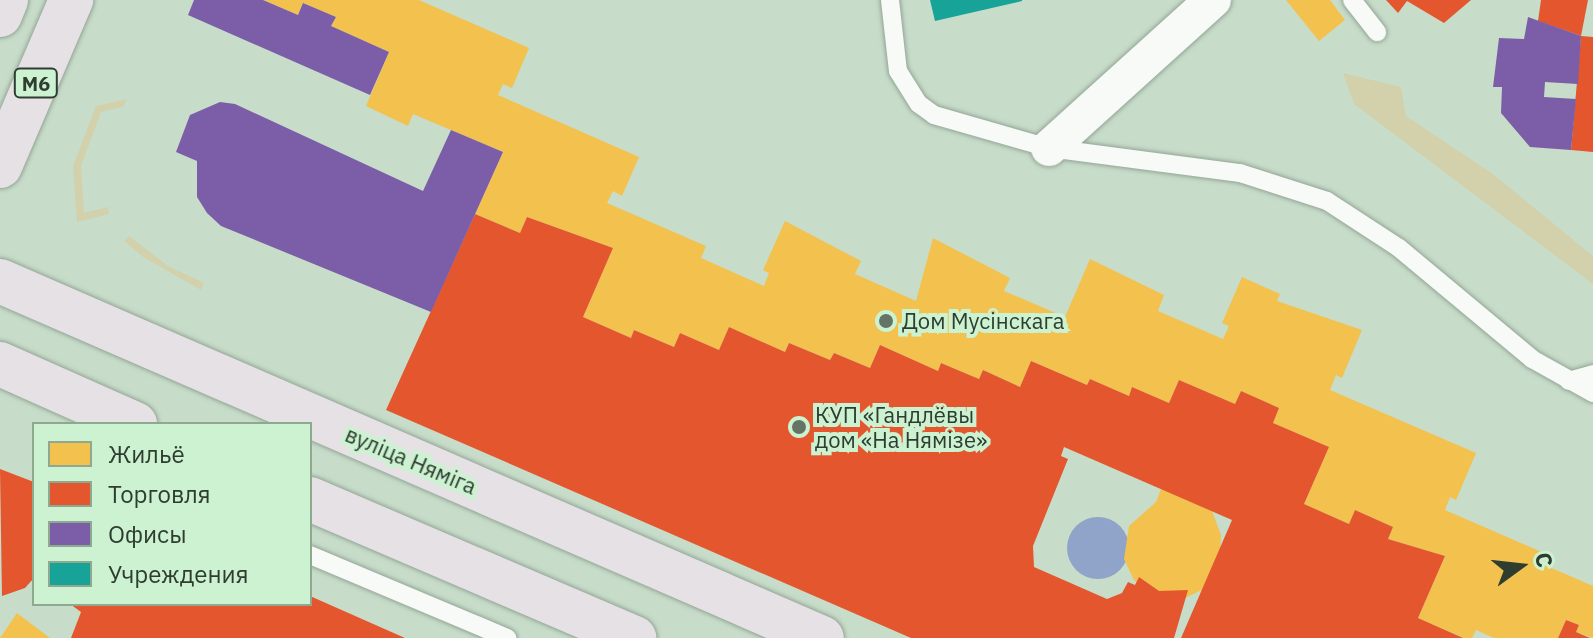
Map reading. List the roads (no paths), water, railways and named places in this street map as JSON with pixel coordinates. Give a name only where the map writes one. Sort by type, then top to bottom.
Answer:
[{"type":"main road","points":[[0,15],[6,0]]},
{"type":"main road","name":"М6","points":[[0,166],[71,0]]},
{"type":"main road","name":"вуліца Няміга","points":[[0,281],[822,638]]},
{"type":"main road","points":[[0,364],[130,422]]},
{"type":"main road","points":[[312,500],[635,638]]},
{"type":"street","points":[[1049,148],[1213,0]]},
{"type":"lane","points":[[890,0],[898,71],[919,104],[950,120],[1049,148],[1240,173],[1327,201],[1399,248],[1532,359],[1593,393]]},
{"type":"lane","points":[[1352,0],[1377,32]]},
{"type":"lane","points":[[1569,381],[1593,374]]},
{"type":"lane","points":[[312,556],[507,638]]},
{"type":"water","points":[[1098,517],[1110,519],[1120,526],[1127,536],[1127,560],[1120,570],[1110,577],[1098,579],[1086,577],[1076,570],[1069,560],[1067,548],[1069,536],[1076,526],[1086,519]]},
{"type":"place","name":"Дом Мусінскага","points":[[886,321]]},
{"type":"place","name":"КУП «Гандлёвы дом «На Нямізе»","points":[[799,427]]}]
